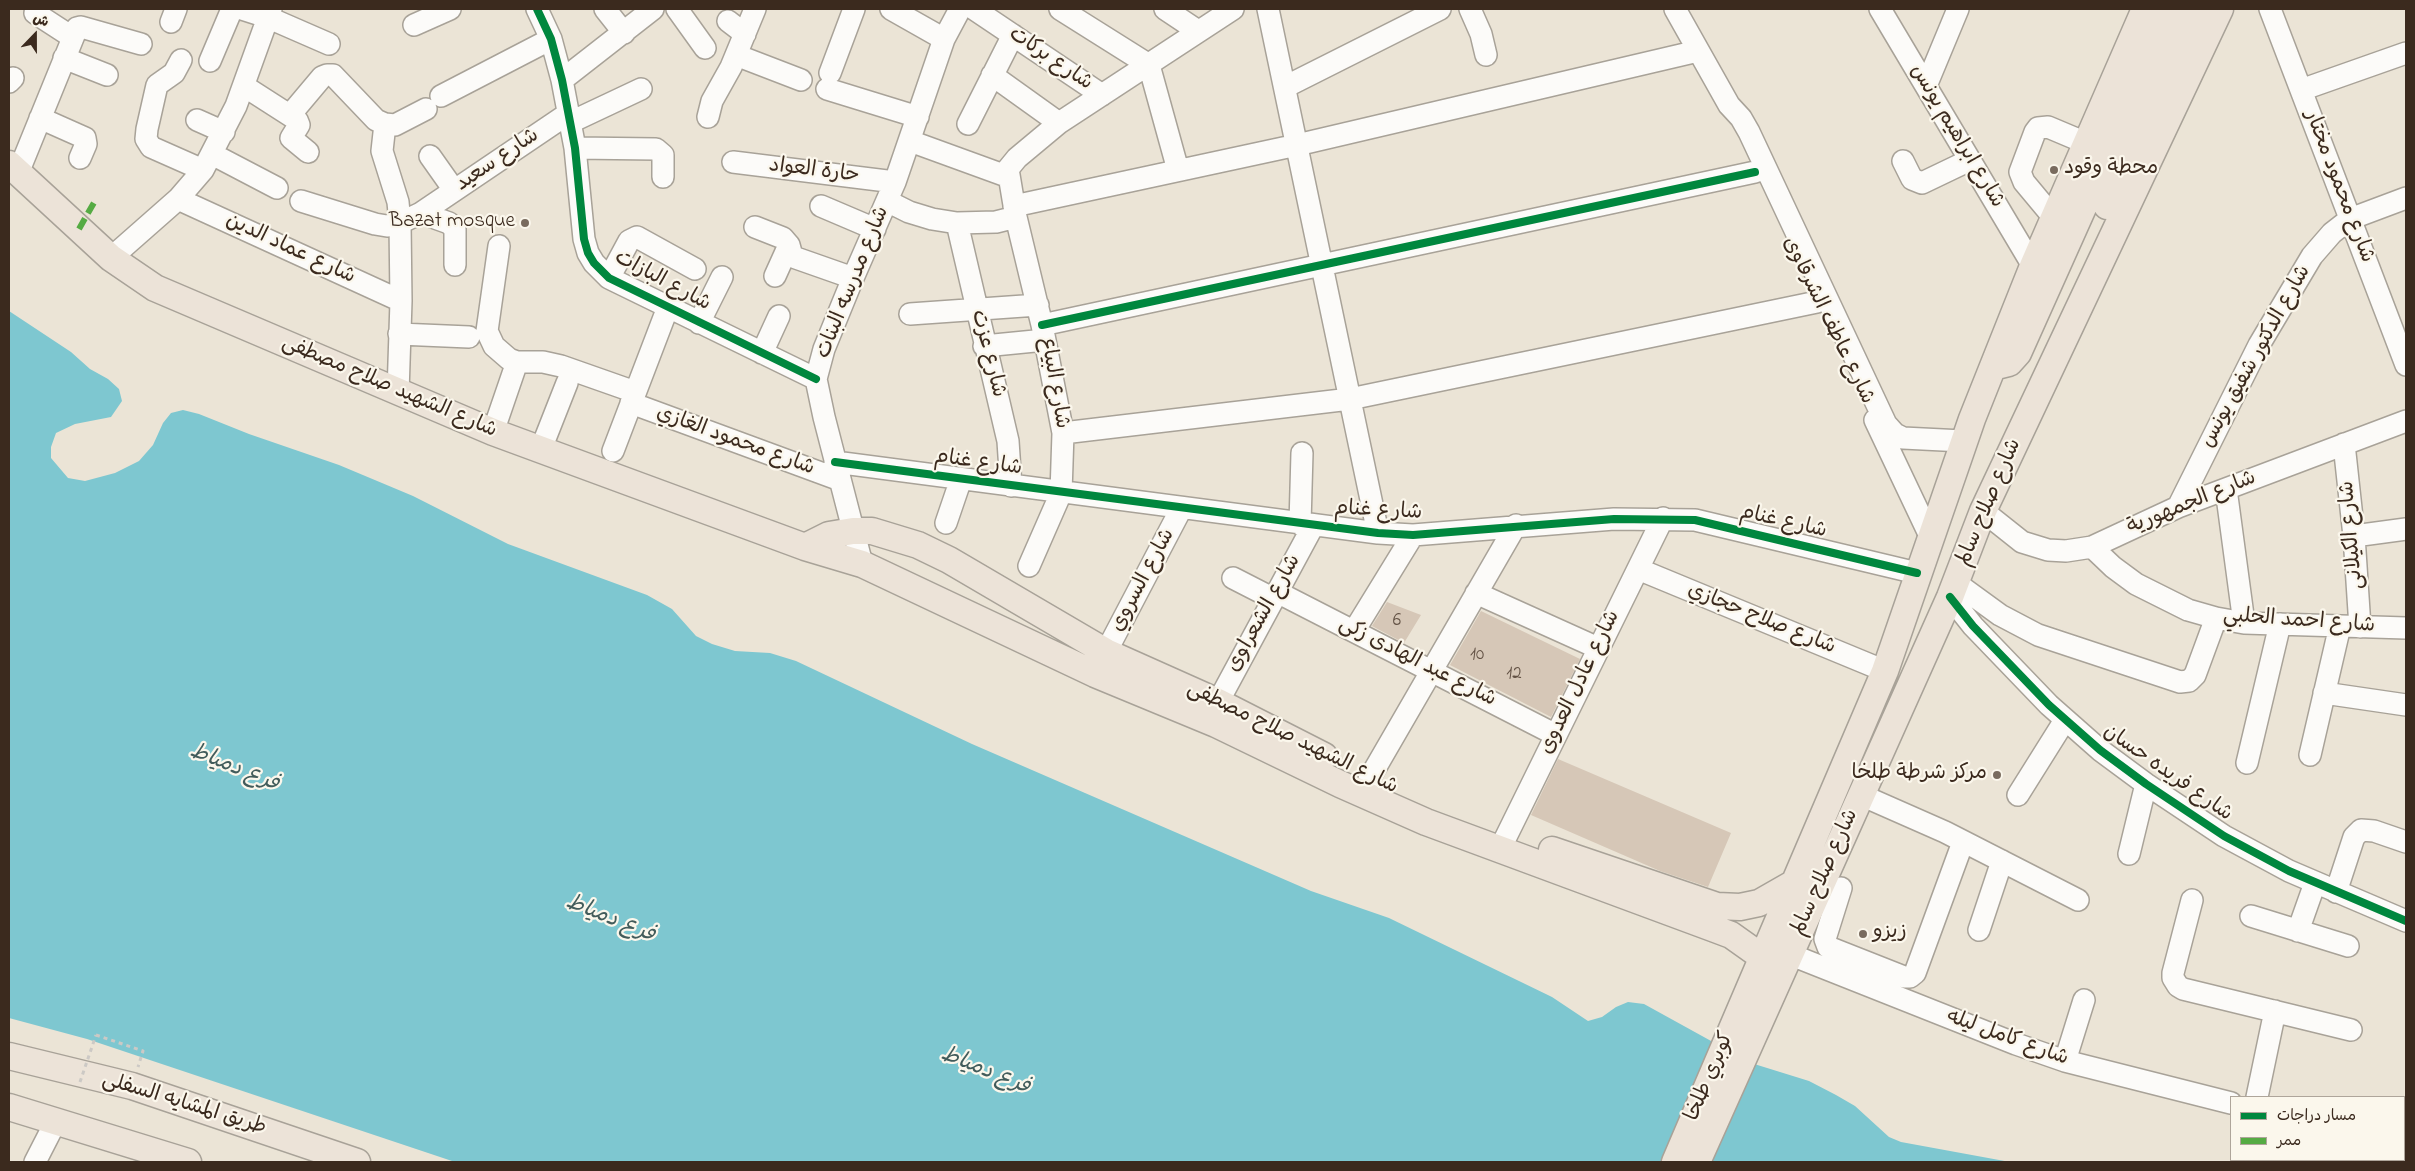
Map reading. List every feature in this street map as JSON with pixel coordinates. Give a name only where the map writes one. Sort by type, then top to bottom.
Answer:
[{"type":"main road","name":"شارع صلاح سالم","points":[[1757,996],[1762,958],[1885,671],[1963,441],[2033,266],[2145,9]]},
{"type":"main road","points":[[2041,389],[2034,375],[2036,362],[2172,9]]},
{"type":"main road","points":[[1993,367],[2001,366],[2014,359],[2197,9]]},
{"type":"main road","name":"شارع صلاح سالم","points":[[1757,996],[1789,954],[1953,590],[1983,511],[2220,9]]},
{"type":"main road","name":"شارع الشهيد صلاح مصطفى","points":[[13,169],[111,258],[155,288],[398,394],[493,432],[805,548],[862,564],[1095,674],[1216,724],[1349,788],[1426,822],[1503,841],[1717,906],[1740,907],[1759,903],[1794,883]]},
{"type":"main road","name":"شارع الشهيد صلاح مصطفى","points":[[805,548],[829,535],[853,531],[872,532],[918,545],[949,560],[1106,652],[1218,702],[1369,779],[1503,841],[1731,935],[1762,958]]},
{"type":"main road","name":"كوبري طلخا","points":[[1675,1162],[1757,996]]},
{"type":"main road","name":"كوبري طلخا","points":[[1697,1162],[1757,996]]},
{"type":"main road","name":"طريق المشايه السفلى","points":[[9,1056],[132,1086],[357,1162]]},
{"type":"main road","points":[[9,1107],[188,1162]]},
{"type":"street","points":[[210,61],[232,9]]},
{"type":"street","points":[[242,9],[269,13],[328,44]]},
{"type":"street","points":[[414,25],[450,9]]},
{"type":"street","name":"شارع البازات","points":[[536,9],[551,39],[570,118],[575,148],[584,239],[588,253],[603,274],[816,379]]},
{"type":"street","points":[[605,9],[624,33]]},
{"type":"street","points":[[562,80],[653,9]]},
{"type":"street","points":[[677,9],[705,48]]},
{"type":"street","points":[[708,117],[712,101],[736,55],[755,9]]},
{"type":"street","points":[[854,9],[829,81],[918,117]]},
{"type":"street","points":[[891,9],[944,39]]},
{"type":"street","name":"شارع مدرسه البنات","points":[[862,564],[837,471],[816,379],[824,349],[852,278],[891,192],[944,39],[960,9]]},
{"type":"street","name":"شارع بركات","points":[[974,9],[1102,95]]},
{"type":"street","points":[[1060,9],[1149,65],[1178,170]]},
{"type":"street","points":[[1165,9],[1198,31]]},
{"type":"street","points":[[910,141],[1008,177],[1008,169],[1012,163],[1058,123],[1233,9]]},
{"type":"street","points":[[1268,9],[1378,533]]},
{"type":"street","points":[[1285,87],[1440,9]]},
{"type":"street","points":[[1470,9],[1481,34],[1486,55]]},
{"type":"street","name":"شارع عاطف الشرقاوى","points":[[1675,9],[1729,105],[1750,132],[1886,424],[1895,434],[1903,438],[1963,441]]},
{"type":"street","name":"شارع ابراهيم يونس","points":[[1880,9],[2033,266]]},
{"type":"street","points":[[1926,86],[1958,9]]},
{"type":"street","name":"شارع محمود مختار","points":[[2270,9],[2406,365]]},
{"type":"street","points":[[35,13],[72,38]]},
{"type":"street","points":[[111,258],[178,199],[207,162],[224,132],[244,86],[269,13]]},
{"type":"street","points":[[728,21],[745,34]]},
{"type":"street","points":[[13,169],[40,118],[77,28],[81,27],[141,44]]},
{"type":"street","points":[[968,124],[1013,35]]},
{"type":"street","points":[[290,115],[322,77],[327,75],[333,76],[376,120],[385,124],[401,122],[434,102],[551,39]]},
{"type":"street","points":[[891,192],[917,215],[957,224],[996,222],[1015,212],[1178,170],[1297,145],[1698,50]]},
{"type":"street","points":[[2301,90],[2406,53]]},
{"type":"street","points":[[736,55],[801,80]]},
{"type":"street","points":[[64,58],[107,75]]},
{"type":"street","points":[[181,60],[174,73],[157,85],[146,129],[146,139],[152,147],[207,162],[277,188]]},
{"type":"street","points":[[992,75],[1058,123]]},
{"type":"street","points":[[244,86],[290,115],[299,124],[292,137],[292,141],[308,152]]},
{"type":"street","name":"شارع سعيد","points":[[400,223],[421,213],[454,190],[570,118],[641,89]]},
{"type":"street","name":"شارع عاطف الشرقاوى","points":[[1729,105],[1732,122],[1755,172],[1930,536]]},
{"type":"street","points":[[40,118],[85,138],[86,144],[80,158]]},
{"type":"street","points":[[197,120],[224,132]]},
{"type":"street","points":[[385,124],[382,151],[398,202],[400,223],[402,301],[398,394]]},
{"type":"street","points":[[2054,218],[2024,182],[2020,172],[2035,132],[2038,128],[2048,127],[2086,143]]},
{"type":"street","points":[[575,148],[656,149],[663,155],[663,177]]},
{"type":"street","points":[[430,156],[454,190]]},
{"type":"street","points":[[1903,161],[1912,179],[1922,183],[1970,160]]},
{"type":"street","name":"حارة العواد","points":[[733,162],[891,192]]},
{"type":"street","points":[[984,346],[1042,323],[1322,267],[1755,172]]},
{"type":"street","name":"شارع البياع","points":[[1008,177],[1042,323],[1063,433],[1062,493]]},
{"type":"street","points":[[2350,218],[2406,198]]},
{"type":"street","name":"شارع عماد الدين","points":[[178,199],[402,301]]},
{"type":"street","points":[[301,201],[374,224],[387,226],[400,223]]},
{"type":"street","points":[[821,206],[875,229]]},
{"type":"street","points":[[421,213],[449,223],[455,229],[455,265]]},
{"type":"street","name":"شارع الدكتور شفيق يونس","points":[[2178,507],[2264,336],[2312,256],[2332,233],[2350,218]]},
{"type":"street","name":"شارع عزت","points":[[957,224],[984,346],[1008,441],[1012,486]]},
{"type":"street","points":[[755,227],[783,238],[789,245],[792,256],[852,278]]},
{"type":"street","points":[[609,278],[628,241],[637,238],[695,269]]},
{"type":"street","points":[[775,276],[789,245]]},
{"type":"street","points":[[493,432],[517,362],[509,359],[494,346],[487,331],[499,246]]},
{"type":"street","points":[[699,322],[722,277]]},
{"type":"street","points":[[1063,433],[1350,399],[1818,302]]},
{"type":"street","points":[[612,451],[668,307]]},
{"type":"street","points":[[910,314],[976,310],[1042,323]]},
{"type":"street","points":[[762,353],[779,316]]},
{"type":"street","points":[[400,334],[469,337]]},
{"type":"street","name":"شارع محمود الغازي","points":[[517,362],[543,362],[561,366],[633,398],[837,471]]},
{"type":"street","points":[[541,449],[567,383]]},
{"type":"street","name":"شارع الجمهورية","points":[[1983,511],[2022,542],[2048,550],[2066,551],[2092,547],[2178,507],[2406,421]]},
{"type":"street","name":"شارع الكيلانى","points":[[2310,755],[2324,693],[2350,626],[2354,536],[2344,444]]},
{"type":"street","points":[[1302,453],[1307,525]]},
{"type":"street","name":"شارع غنام","points":[[837,471],[961,479],[1378,533],[1413,534],[1516,525],[1663,518],[1695,520],[1917,573]]},
{"type":"street","points":[[946,523],[961,479]]},
{"type":"street","points":[[2226,489],[2244,623]]},
{"type":"street","points":[[1029,566],[1062,493]]},
{"type":"street","name":"شارع السروي","points":[[1106,652],[1181,509]]},
{"type":"street","name":"شارع عادل العدوى","points":[[1503,841],[1663,518]]},
{"type":"street","name":"شارع الشعراوى","points":[[1218,702],[1275,595],[1307,525]]},
{"type":"street","points":[[1369,779],[1516,525]]},
{"type":"street","points":[[2354,536],[2406,530]]},
{"type":"street","points":[[1354,631],[1413,534]]},
{"type":"street","name":"شارع احمد الحلبي","points":[[2092,547],[2113,566],[2144,589],[2188,610],[2216,618],[2244,623],[2406,628]]},
{"type":"street","name":"شارع صلاح حجازي","points":[[1638,569],[1885,671]]},
{"type":"street","name":"شارع عبد الهادى زكى","points":[[1233,578],[1354,631],[1556,735]]},
{"type":"street","points":[[1953,590],[2038,635],[2180,682],[2189,681],[2195,675],[2216,618]]},
{"type":"street","name":"شارع فريده حسان","points":[[1953,590],[1992,648],[2065,720],[2146,784],[2224,836],[2288,871],[2406,921]]},
{"type":"street","points":[[1476,593],[1598,648]]},
{"type":"street","points":[[2247,763],[2280,624]]},
{"type":"street","points":[[2324,693],[2406,705]]},
{"type":"street","points":[[2018,795],[2065,720]]},
{"type":"street","points":[[2129,854],[2146,784]]},
{"type":"street","points":[[1861,795],[1963,842],[2078,900]]},
{"type":"street","points":[[2336,892],[2354,837],[2361,830],[2374,831],[2406,842]]},
{"type":"street","points":[[1841,888],[1826,935],[1825,944],[1832,949],[1907,978],[1913,975],[1963,842]]},
{"type":"street","points":[[1979,930],[2002,861]]},
{"type":"street","points":[[2298,931],[2315,883]]},
{"type":"street","points":[[2192,900],[2173,973],[2175,982],[2183,989],[2351,1030]]},
{"type":"street","points":[[2251,916],[2348,946]]},
{"type":"street","name":"شارع كامل ليله","points":[[1789,954],[1851,980],[2065,1062],[2230,1103]]},
{"type":"street","points":[[1851,980],[1860,960]]},
{"type":"street","points":[[2065,1062],[2084,1000]]},
{"type":"street","points":[[2257,1096],[2275,1011]]},
{"type":"street","points":[[35,1162],[56,1121]]},
{"type":"path","points":[[80,1082],[96,1035],[143,1051],[132,1086]]},
{"type":"water","name":"فرع دمياط","points":[[9,311],[71,352],[90,369],[108,379],[119,389],[122,401],[111,417],[75,424],[56,433],[51,447],[51,458],[68,478],[85,481],[115,473],[139,461],[153,445],[163,423],[171,413],[183,410],[199,414],[249,434],[339,465],[413,496],[508,544],[647,595],[672,609],[696,636],[712,644],[735,651],[770,653],[796,661],[972,744],[1311,891],[1389,918],[1552,997],[1588,1021],[1602,1017],[1616,1007],[1628,1002],[1644,1004],[1751,1063],[1809,1081],[1836,1095],[1855,1106],[1889,1137],[1901,1142],[2010,1162],[455,1162],[87,1039],[9,1018]]},
{"type":"building","points":[[1387,602],[1421,615],[1404,643],[1372,626]]},
{"type":"building","points":[[1481,611],[1580,659],[1551,717],[1450,665]]},
{"type":"building","points":[[1558,759],[1731,833],[1708,887],[1660,871],[1531,815]]},
{"type":"marked path","points":[[79,229],[96,199]]},
{"type":"cycle path","points":[[537,9],[551,39],[562,80],[575,148],[584,239],[588,253],[594,263],[609,278],[816,379]]},
{"type":"cycle path","points":[[1042,325],[1755,172]]},
{"type":"cycle path","points":[[835,462],[1378,533],[1413,535],[1614,519],[1695,520],[1917,573]]},
{"type":"cycle path","points":[[1950,597],[1973,626],[2049,705],[2100,750],[2146,784],[2224,836],[2289,871],[2406,921]]},
{"type":"place","name":"محطة وقود","points":[[2054,170]]},
{"type":"place","name":"Bazat mosque","points":[[525,223]]},
{"type":"place","name":"مركز شرطة طلخا","points":[[1997,775]]},
{"type":"place","name":"زيزو","points":[[1863,934]]}]
